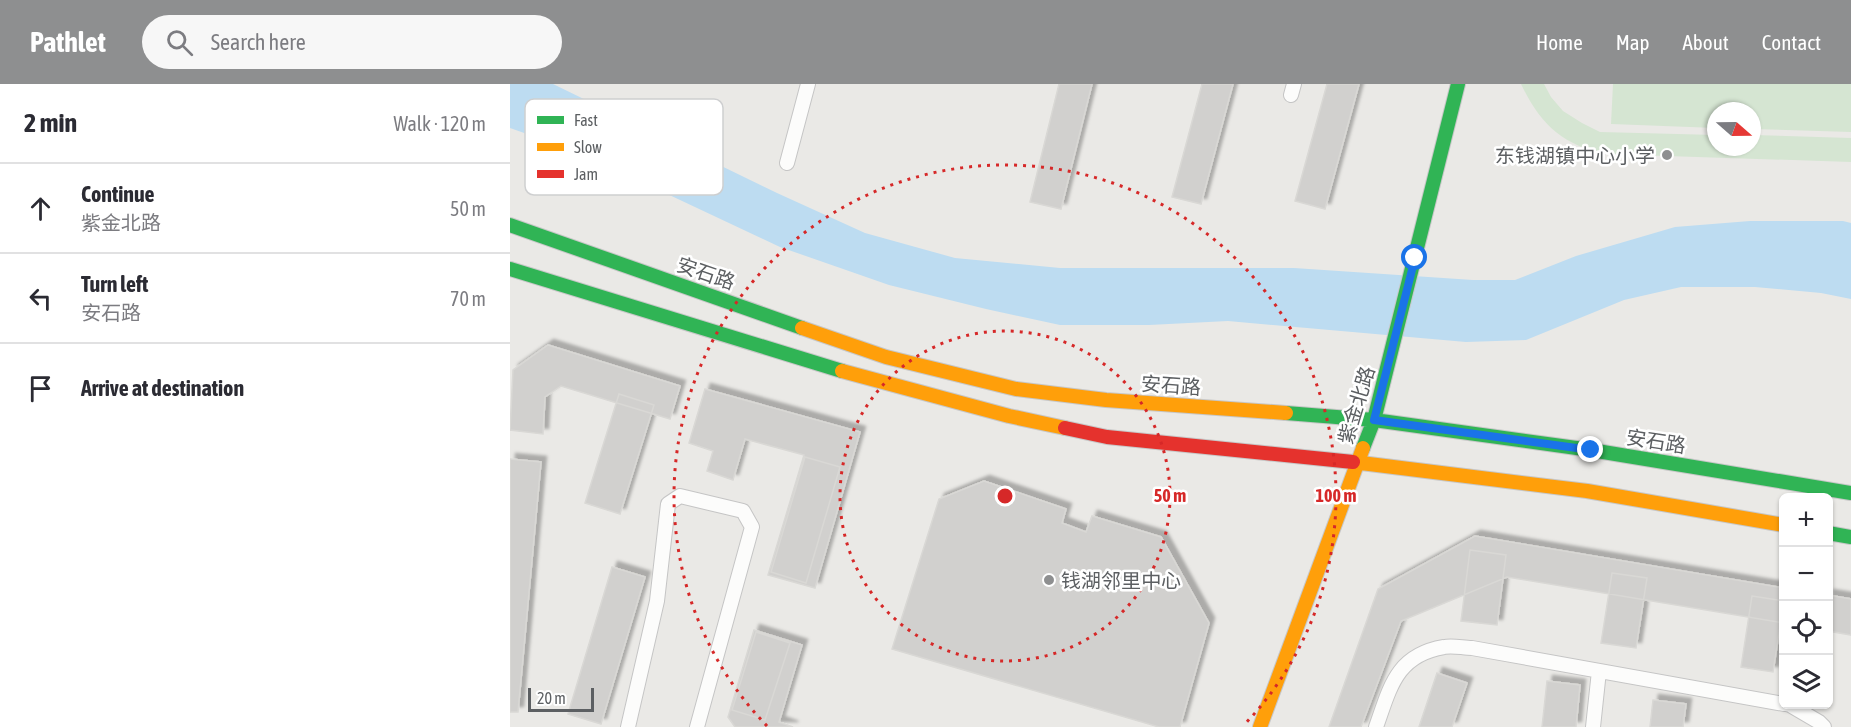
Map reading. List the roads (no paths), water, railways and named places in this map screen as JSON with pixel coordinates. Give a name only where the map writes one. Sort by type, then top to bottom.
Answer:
[{"type":"main road","name":"紫金北路","points":[[1260,727],[1374,420],[1458,84]]},
{"type":"main road","name":"安石路","points":[[510,225],[886,357],[1016,389],[1106,400],[1374,420],[1591,450],[1851,493]]},
{"type":"main road","points":[[510,269],[874,381],[1008,416],[1107,437],[1359,463],[1587,491],[1779,524]]},
{"type":"main road","points":[[1833,534],[1851,537]]},
{"type":"lane","points":[[787,163],[808,84]]},
{"type":"lane","points":[[628,727],[657,601],[668,504],[680,496],[743,511],[752,527],[697,727]]},
{"type":"lane","points":[[1376,727],[1392,681],[1405,665],[1419,655],[1445,647],[1472,648],[1779,703]]},
{"type":"lane","points":[[1593,727],[1599,671]]},
{"type":"lane","points":[[1794,709],[1824,727]]},
{"type":"water","points":[[510,84],[553,84],[584,99],[525,99],[525,133],[510,128]]},
{"type":"water","points":[[723,167],[865,233],[955,258],[1060,268],[1294,268],[1473,280],[1515,280],[1576,256],[1675,227],[1750,221],[1843,221],[1851,223],[1851,299],[1821,293],[1755,287],[1681,287],[1624,300],[1526,340],[1466,342],[1228,321],[1149,325],[1060,325],[889,285],[780,247],[669,195],[723,195]]},
{"type":"place","name":"东钱湖镇中心小学","points":[[1667,155]]},
{"type":"place","name":"钱湖邻里中心","points":[[1049,580]]}]
